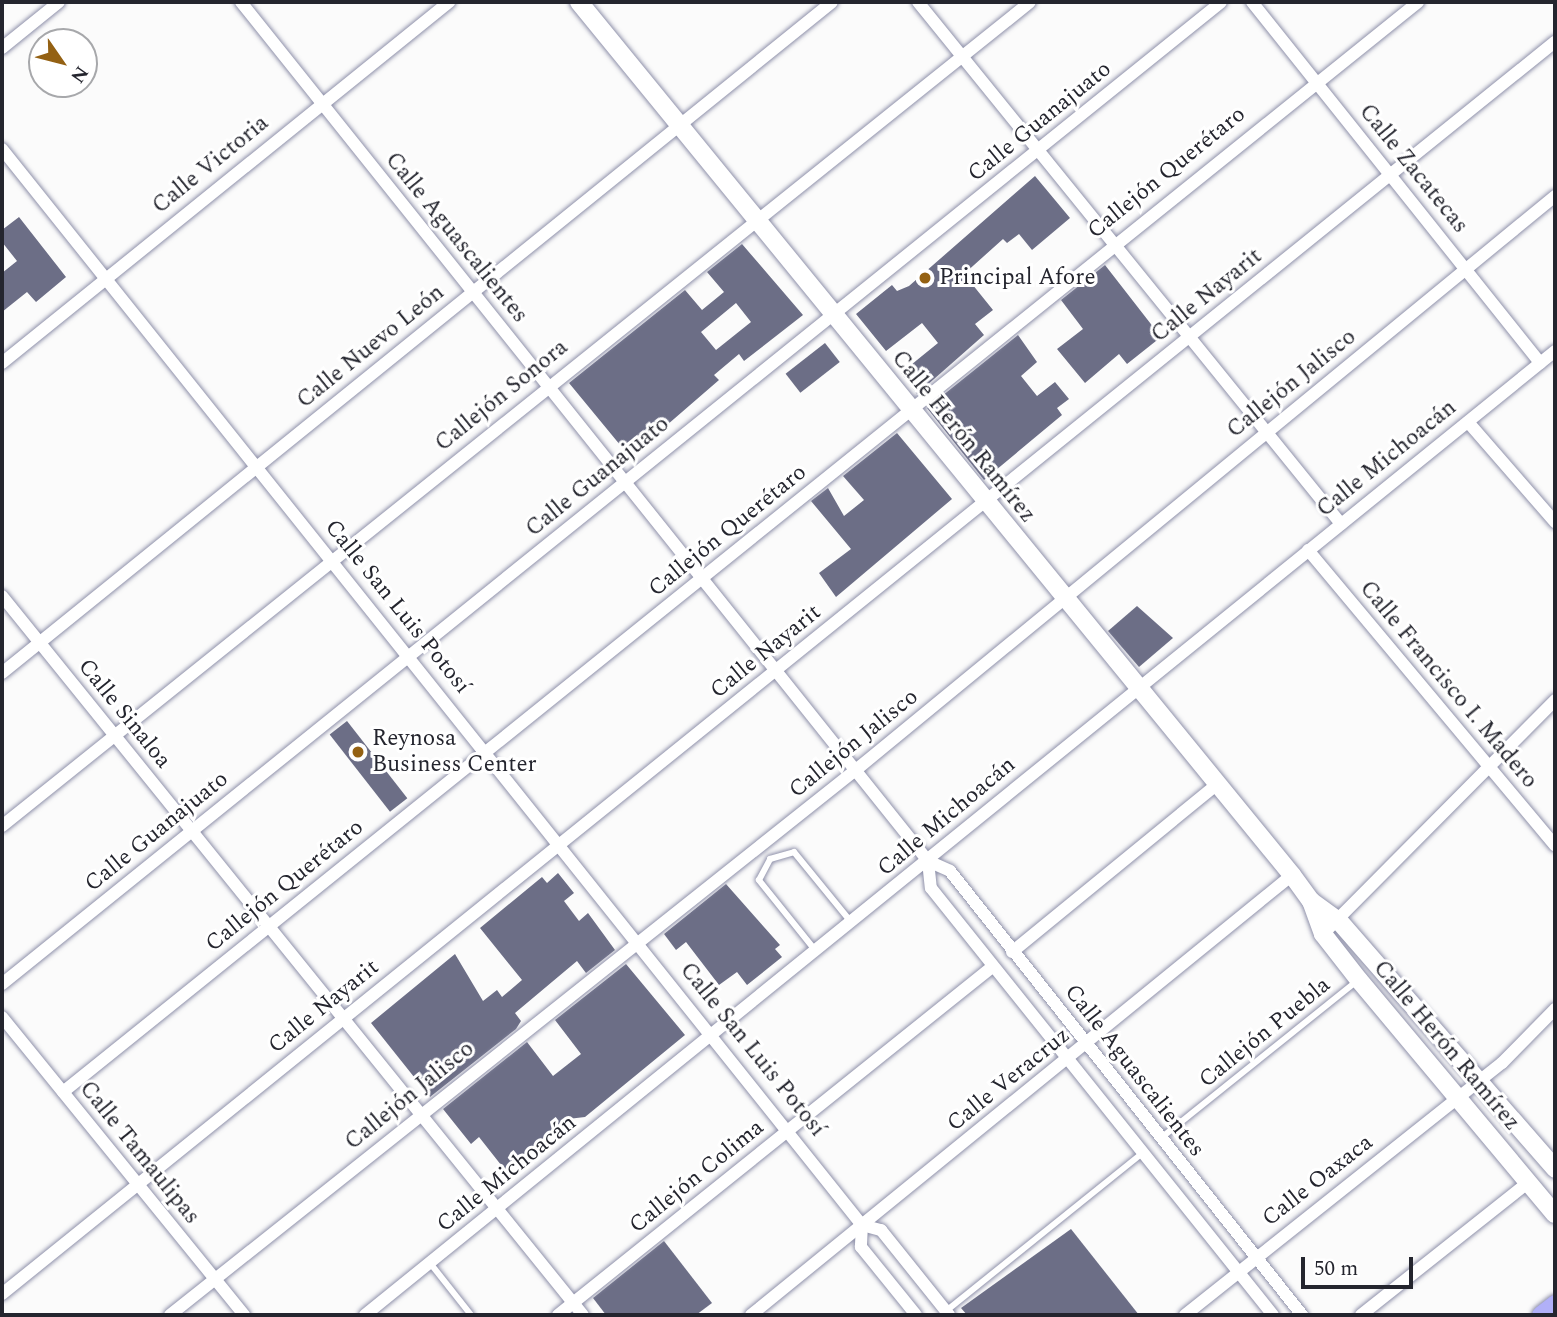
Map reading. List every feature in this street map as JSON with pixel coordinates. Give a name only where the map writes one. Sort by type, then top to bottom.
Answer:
[{"type":"main road","points":[[1541,1315],[1555,1304]]},
{"type":"street","points":[[2,48],[59,2]]},
{"type":"street","name":"Calle Aguascalientes","points":[[241,2],[928,861],[950,872],[1085,1047],[1302,1315]]},
{"type":"street","name":"Calle Victoria","points":[[2,363],[321,101],[449,2]]},
{"type":"street","name":"Calle Herón Ramírez","points":[[579,2],[1063,601],[1292,875],[1311,901],[1323,934],[1555,1214]]},
{"type":"street","name":"Calle Nuevo León","points":[[2,673],[832,2]]},
{"type":"street","points":[[918,2],[1341,524]]},
{"type":"street","name":"Callejón Sonora","points":[[2,826],[333,562],[547,385],[1030,2]]},
{"type":"street","name":"Calle Guanajuato","points":[[2,984],[623,482],[834,317],[1221,2]]},
{"type":"street","name":"Calle Zacatecas","points":[[1252,2],[1540,363]]},
{"type":"street","name":"Callejón Querétaro","points":[[63,1092],[485,751],[703,579],[1315,80],[1418,2]]},
{"type":"street","name":"Calle Nayarit","points":[[2,1294],[1555,41]]},
{"type":"street","name":"Calle San Luis Potosí","points":[[2,149],[714,1035],[862,1225],[881,1230],[947,1314]]},
{"type":"street","name":"Callejón Jalisco","points":[[170,1315],[857,769],[1555,196]]},
{"type":"street","name":"Calle Michoacán","points":[[365,1315],[714,1035],[1135,689],[1555,351]]},
{"type":"street","points":[[1468,422],[1555,522]]},
{"type":"street","name":"Calle Francisco I. Madero","points":[[1308,550],[1555,845]]},
{"type":"street","name":"Calle Sinaloa","points":[[2,596],[583,1315]]},
{"type":"street","points":[[1323,934],[1339,921],[1555,700]]},
{"type":"street","points":[[1012,952],[1216,785]]},
{"type":"street","name":"Calle Aguascalientes","points":[[928,861],[931,888],[1066,1062],[1273,1315]]},
{"type":"street","name":"Calle Veracruz","points":[[751,1315],[1085,1047],[1292,875]]},
{"type":"street","name":"Calle Herón Ramírez","points":[[1311,901],[1339,921],[1555,1169]]},
{"type":"street","name":"Callejón Colima","points":[[558,1315],[992,967]]},
{"type":"street","name":"Calle Oaxaca","points":[[1185,1315],[1478,1081],[1555,1009]]},
{"type":"street","name":"Calle Tamaulipas","points":[[2,1017],[244,1315]]},
{"type":"street","points":[[1361,1315],[1529,1182]]},
{"type":"street","name":"Calle San Luis Potosí","points":[[862,1225],[861,1247],[916,1315]]},
{"type":"lane","points":[[816,952],[759,880],[770,859],[794,852],[852,923]]},
{"type":"lane","name":"Callejón Puebla","points":[[1160,1139],[1359,980]]},
{"type":"lane","points":[[947,1314],[1141,1154]]},
{"type":"lane","points":[[430,1263],[471,1315]]},
{"type":"building","points":[[1035,176],[1070,218],[1032,250],[1019,234],[1007,243],[1003,239],[964,274],[993,310],[975,324],[984,335],[917,394],[901,373],[938,343],[922,323],[886,351],[856,314],[892,285],[897,291],[909,286]]},
{"type":"building","points":[[19,217],[66,277],[36,302],[27,292],[2,312],[2,273],[17,261],[2,242],[2,230]]},
{"type":"building","points":[[742,244],[803,315],[744,361],[739,354],[714,375],[719,380],[630,457],[569,383],[685,290],[702,310],[724,292],[707,272]],"holes":[[[736,303],[751,322],[716,350],[701,332]]]},
{"type":"building","points":[[1105,265],[1161,337],[1127,364],[1119,354],[1085,383],[1057,349],[1083,329],[1061,300]]},
{"type":"building","points":[[1018,335],[1037,362],[1021,376],[1037,396],[1055,382],[1069,399],[1057,408],[1062,415],[984,480],[927,408]]},
{"type":"building","points":[[825,343],[840,362],[800,393],[786,374]]},
{"type":"building","points":[[897,433],[952,499],[836,597],[819,573],[851,549],[811,501],[828,488],[844,516],[864,500],[843,476]]},
{"type":"building","points":[[1137,606],[1173,638],[1139,667],[1108,631]]},
{"type":"building","name":"Reynosa Business Center","points":[[347,721],[407,798],[390,812],[330,735]]},
{"type":"building","points":[[558,873],[574,893],[564,901],[579,921],[588,913],[615,950],[586,973],[577,961],[515,1013],[521,1021],[516,1029],[430,1097],[371,1023],[455,954],[483,1001],[497,990],[502,997],[522,980],[480,928],[542,877],[547,883]]},
{"type":"building","points":[[726,884],[780,945],[775,949],[782,957],[747,985],[737,972],[719,985],[686,942],[676,950],[664,934]]},
{"type":"building","points":[[626,964],[685,1035],[585,1117],[568,1119],[505,1170],[479,1137],[471,1144],[443,1109],[527,1042],[553,1076],[581,1054],[555,1020]]},
{"type":"building","points":[[1071,1229],[1139,1315],[967,1315],[961,1308]]},
{"type":"building","points":[[664,1241],[712,1303],[696,1315],[606,1315],[593,1298]]},
{"type":"place","name":"Principal Afore","points":[[925,278]]},
{"type":"place","name":"Reynosa Business Center","points":[[358,752]]}]
